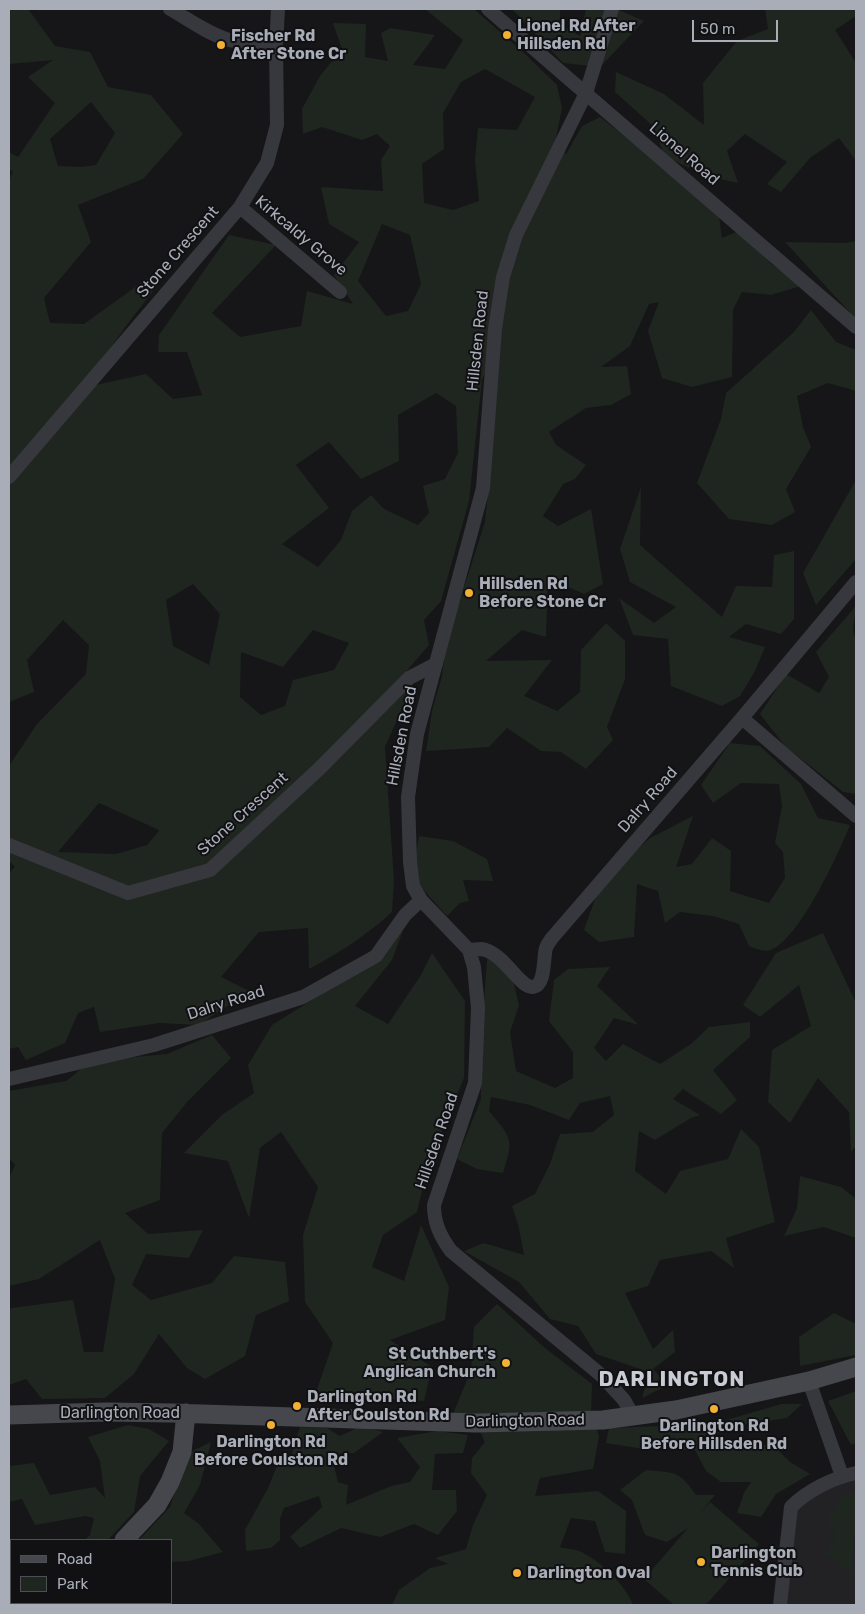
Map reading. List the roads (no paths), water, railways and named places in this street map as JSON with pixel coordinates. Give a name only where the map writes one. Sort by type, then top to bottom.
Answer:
[{"type":"street","points":[[170,9],[227,40],[248,44],[276,44]]},
{"type":"street","name":"Stone Crescent","points":[[9,477],[240,207],[267,163],[277,125],[276,44],[278,9]]},
{"type":"street","name":"Lionel Road","points":[[488,9],[856,327]]},
{"type":"street","name":"Hillsden Road","points":[[612,9],[586,93],[516,235],[503,278],[494,328],[483,488],[417,734],[408,797],[410,862],[413,886],[421,900],[469,950],[477,986],[475,1084],[434,1205],[436,1225],[441,1237],[451,1250],[601,1375],[624,1400],[633,1416]]},
{"type":"street","name":"Kirkcaldy Grove","points":[[240,207],[340,292]]},
{"type":"street","name":"Dalry Road","points":[[469,950],[481,949],[494,954],[526,985],[536,986],[542,976],[545,949],[552,938],[742,718],[856,582]]},
{"type":"street","name":"Stone Crescent","points":[[9,845],[128,893],[210,870],[320,768],[409,678],[436,664]]},
{"type":"street","points":[[742,718],[856,816]]},
{"type":"street","name":"Dalry Road","points":[[9,1079],[154,1044],[303,997],[376,956],[405,915],[421,900]]},
{"type":"street","name":"Darlington Road","points":[[9,1415],[106,1412],[179,1413],[476,1423],[603,1420],[676,1410],[810,1381],[856,1367]]},
{"type":"street","points":[[780,1605],[791,1507],[800,1498],[849,1474],[810,1381]]},
{"type":"street","points":[[125,1539],[157,1505],[170,1482],[182,1452],[179,1413]]},
{"type":"place","name":"Lionel Rd After Hillsden Rd","points":[[507,35]]},
{"type":"place","name":"Fischer Rd After Stone Cr","points":[[221,45]]},
{"type":"place","name":"Hillsden Rd Before Stone Cr","points":[[469,593]]},
{"type":"place","name":"St Cuthbert's Anglican Church","points":[[506,1363]]},
{"type":"place","name":"Darlington Rd After Coulston Rd","points":[[297,1406]]},
{"type":"place","name":"Darlington Rd Before Hillsden Rd","points":[[714,1409]]},
{"type":"place","name":"Darlington Rd Before Coulston Rd","points":[[271,1425]]},
{"type":"place","name":"Darlington Tennis Club","points":[[701,1562]]},
{"type":"place","name":"Darlington Oval","points":[[517,1573]]},
{"type":"district","name":"DARLINGTON","points":[[672,1380]]}]
